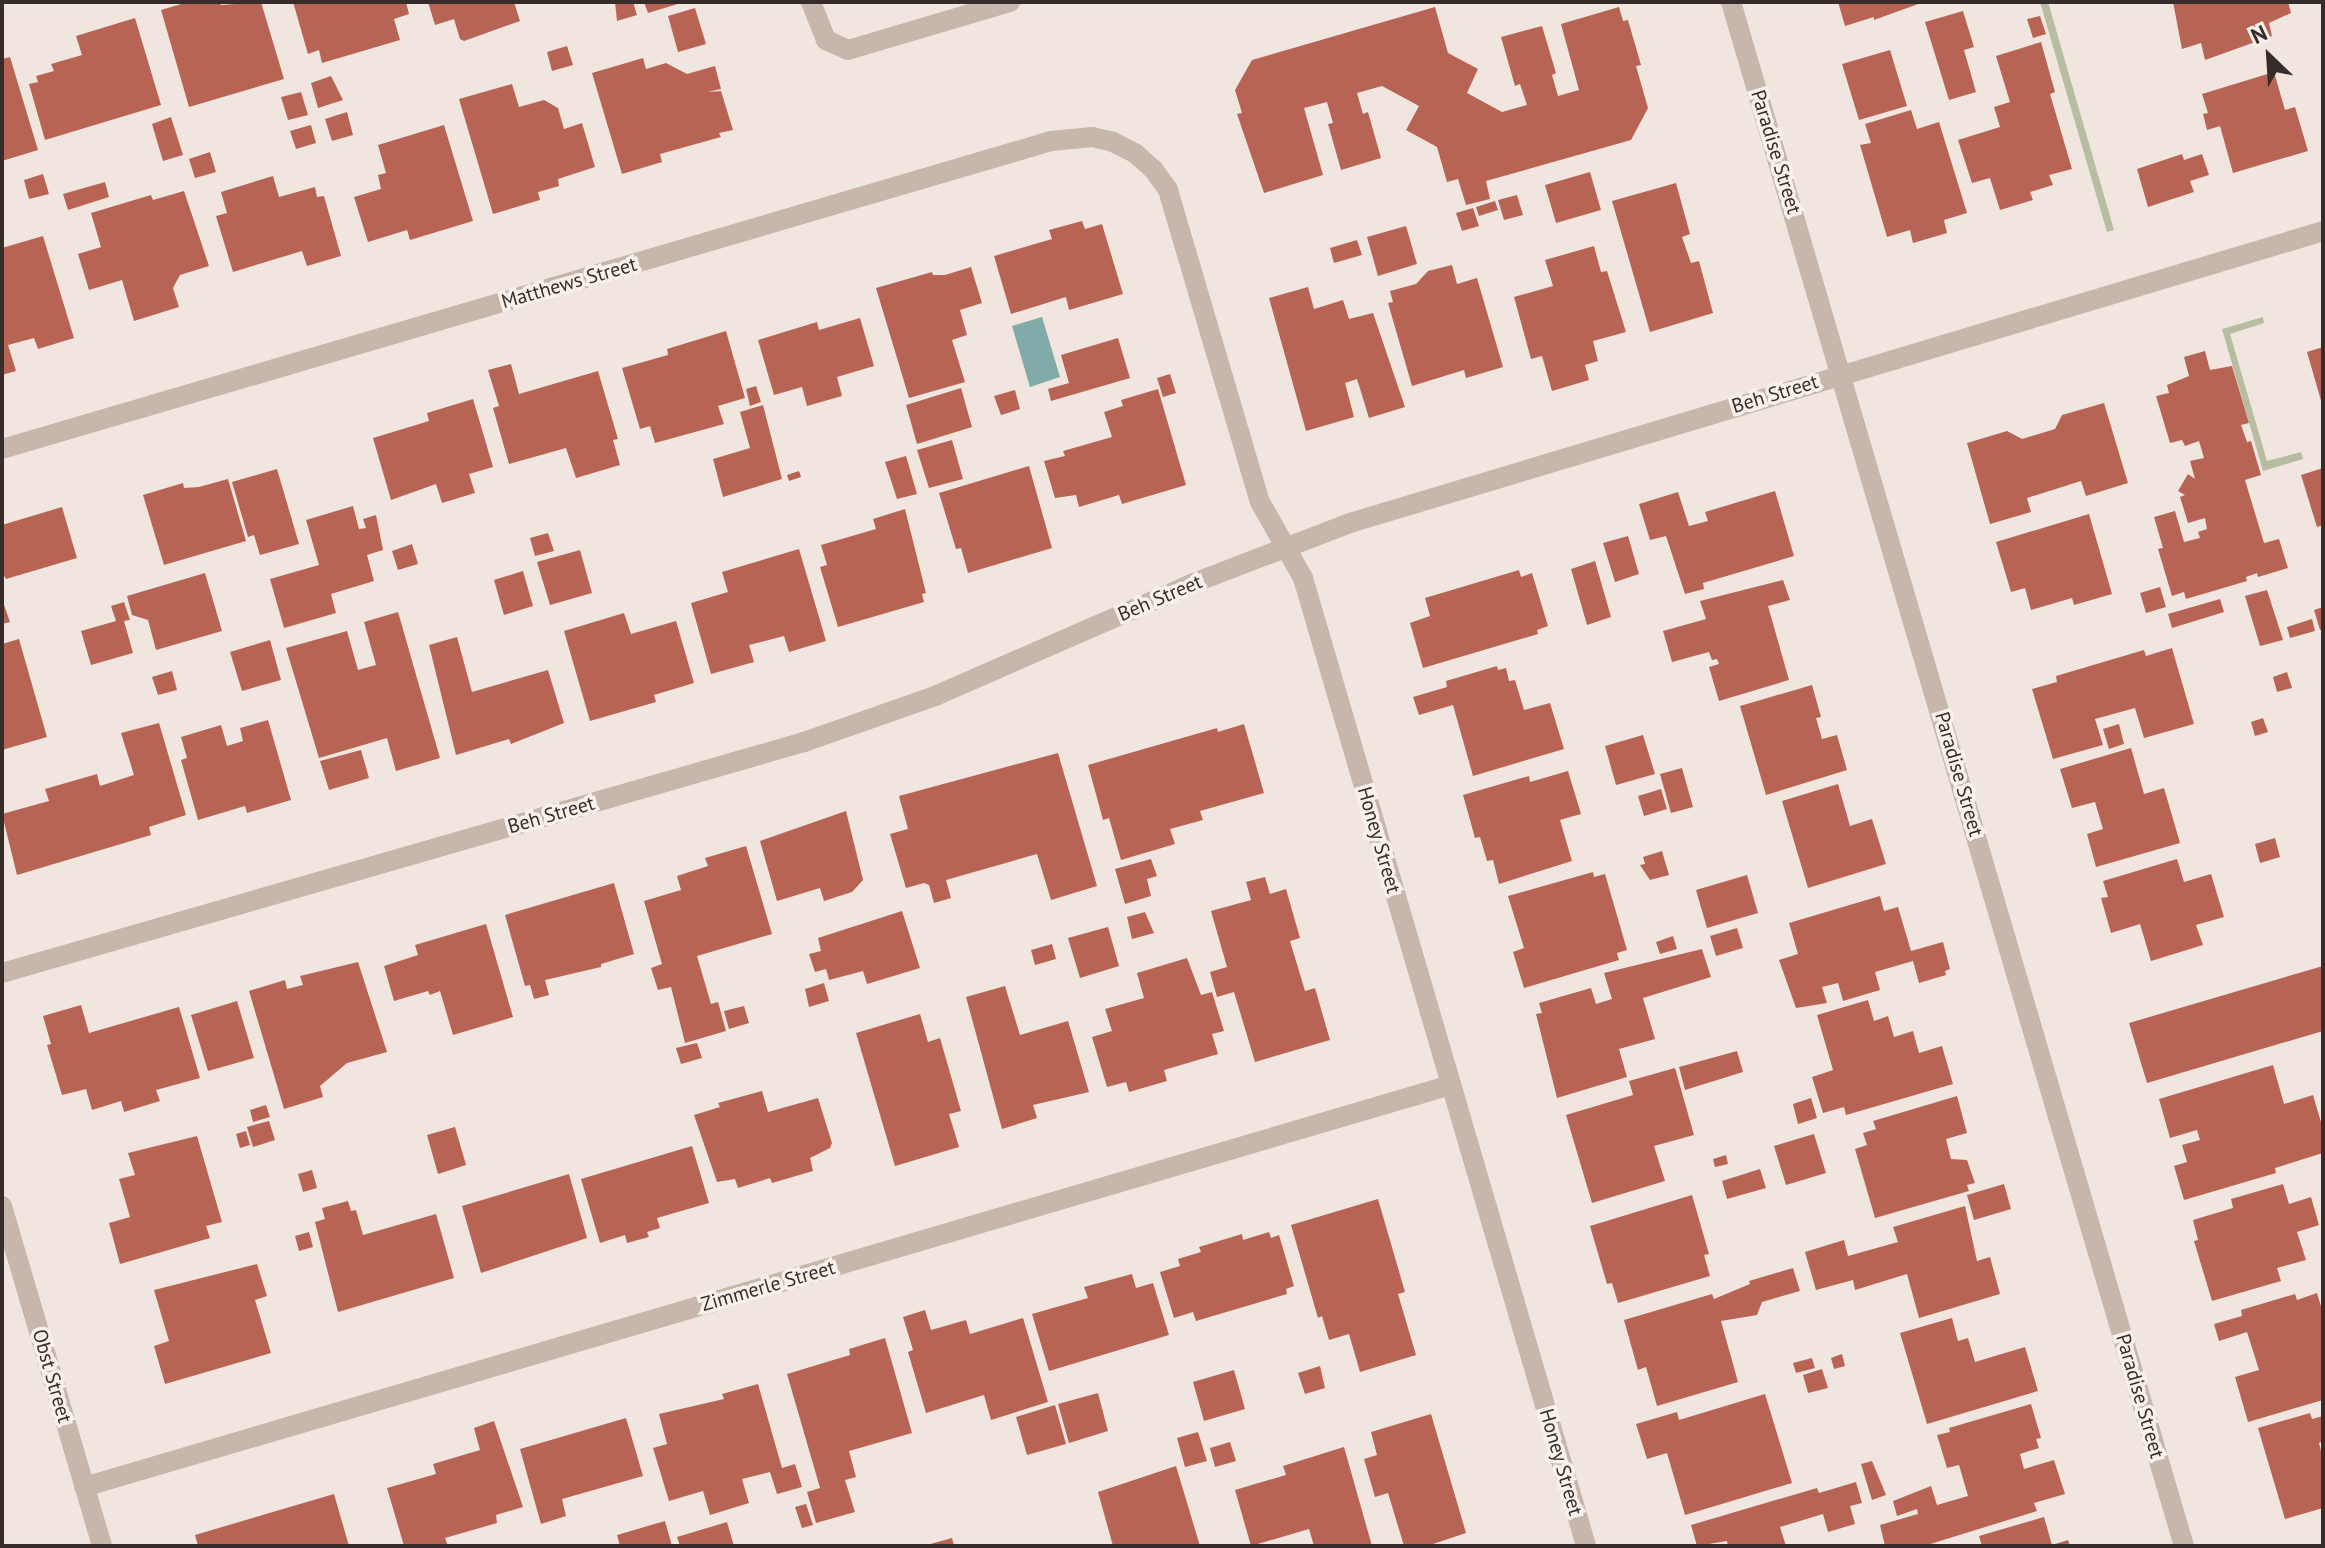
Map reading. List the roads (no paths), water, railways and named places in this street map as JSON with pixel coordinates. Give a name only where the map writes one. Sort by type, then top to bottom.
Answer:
[{"type":"street","points":[[811,2],[826,40],[848,50],[1010,2]]},
{"type":"street","name":"Paradise Street","points":[[1731,2],[2184,1546]]},
{"type":"street","name":"Matthews Street","points":[[2,449],[1051,141],[1092,137],[1113,142],[1135,153]]},
{"type":"street","name":"Honey Street","points":[[1135,153],[1153,169],[1168,190],[1260,502],[1303,578],[1586,1546]]},
{"type":"street","name":"Beh Street","points":[[2,973],[881,717],[1285,546],[1417,501],[2323,231]]},
{"type":"street","name":"Zimmerle Street","points":[[84,1487],[1451,1085]]},
{"type":"street","name":"Obst Street","points":[[2,1206],[102,1546]]},
{"type":"water","points":[[1042,317],[1060,377],[1030,387],[1012,326]]}]
